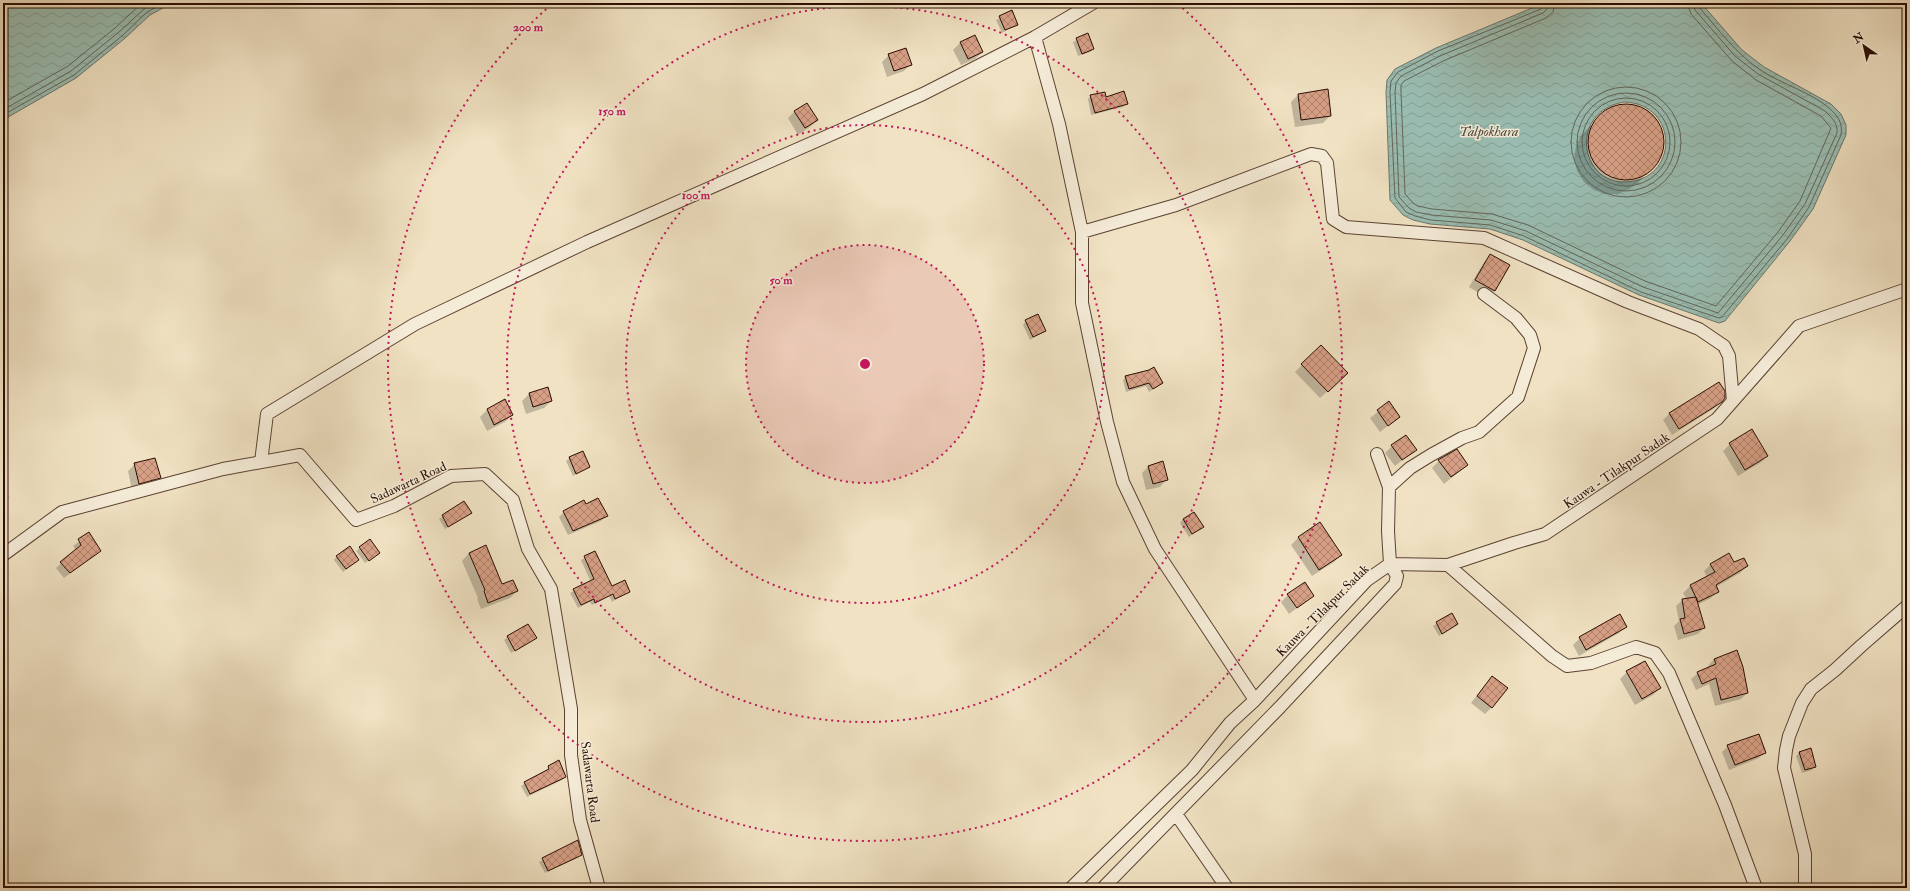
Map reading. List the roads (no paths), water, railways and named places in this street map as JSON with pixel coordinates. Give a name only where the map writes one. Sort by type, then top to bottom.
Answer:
[{"type":"street","points":[[261,462],[268,414],[415,324],[587,242],[923,94],[1036,37],[1093,3]]},
{"type":"street","points":[[1036,37],[1059,124],[1082,232],[1082,303],[1107,422],[1123,482],[1155,549],[1255,700]]},
{"type":"street","points":[[1082,232],[1176,205],[1311,154],[1322,156],[1327,163],[1333,218],[1346,227],[1484,238],[1628,302],[1699,329],[1724,346],[1729,356],[1733,401]]},
{"type":"street","name":"Kauwa - Tilakpur Sadak","points":[[1071,888],[1192,770],[1230,723],[1255,700],[1367,580],[1390,564],[1448,565],[1545,534],[1717,419],[1799,326],[1907,289]]},
{"type":"street","points":[[1389,487],[1410,468],[1431,455],[1462,438],[1479,432],[1518,397],[1534,348],[1530,335],[1516,318],[1484,294]]},
{"type":"street","points":[[1103,888],[1275,712],[1395,584],[1397,576],[1390,564],[1388,531],[1389,487],[1376,454]]},
{"type":"street","name":"Sadawarta Road","points":[[3,555],[62,512],[223,468],[300,455],[356,520],[394,506],[451,476],[485,474],[513,500],[528,549],[551,589],[571,708],[571,754],[580,820],[599,888]]},
{"type":"street","points":[[1448,565],[1552,656],[1567,666],[1591,663],[1636,647],[1655,653],[1669,673],[1725,805],[1756,888]]},
{"type":"street","points":[[1805,888],[1805,854],[1784,768],[1789,736],[1802,703],[1811,689],[1835,670],[1860,646],[1907,606]]},
{"type":"street","points":[[1176,814],[1227,888]]},
{"type":"water","points":[[3,3],[172,3],[150,15],[124,39],[76,78],[3,120]]},
{"type":"water","name":"Talpokhara","points":[[1544,3],[1701,3],[1742,50],[1764,67],[1831,104],[1841,114],[1846,125],[1846,135],[1813,209],[1790,241],[1725,321],[1719,323],[1639,295],[1523,240],[1490,229],[1430,224],[1413,220],[1403,215],[1390,200],[1386,92],[1387,80],[1395,69],[1436,48]],"holes":[[[1624,102],[1642,106],[1655,115],[1663,128],[1666,142],[1663,157],[1656,169],[1643,178],[1625,182],[1609,179],[1598,171],[1590,160],[1587,146],[1588,132],[1594,118],[1606,108]]]}]
